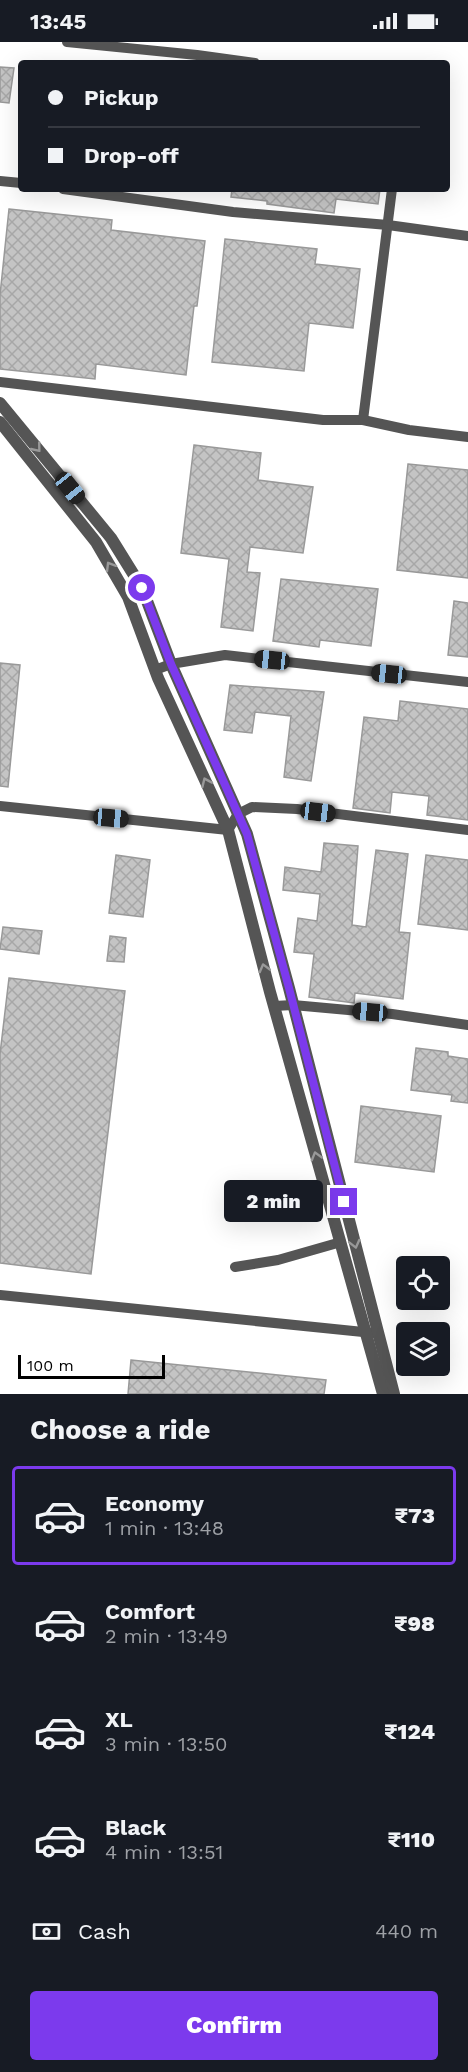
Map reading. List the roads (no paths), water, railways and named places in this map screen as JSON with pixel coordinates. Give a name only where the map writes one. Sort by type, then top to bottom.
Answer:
[{"type":"street","points":[[68,42],[233,60]]},
{"type":"street","points":[[0,181],[18,183]]},
{"type":"street","points":[[85,192],[233,212],[388,225],[468,236]]},
{"type":"street","points":[[363,420],[392,192]]},
{"type":"street","points":[[0,382],[323,420],[363,420],[409,430],[468,438]]},
{"type":"street","points":[[0,403],[111,538],[142,588],[171,664],[247,834],[293,1005],[372,1333],[383,1394]]},
{"type":"street","points":[[0,422],[96,542],[128,597],[155,669],[228,830],[274,1006],[341,1242],[394,1394]]},
{"type":"street","points":[[155,669],[225,655],[468,682]]},
{"type":"street","points":[[0,806],[228,830]]},
{"type":"street","points":[[228,830],[238,814],[252,807],[297,809],[468,830]]},
{"type":"street","points":[[274,1006],[293,1005],[392,1014],[468,1025]]},
{"type":"street","points":[[235,1267],[278,1260],[341,1242]]},
{"type":"street","points":[[0,1295],[372,1333]]}]
